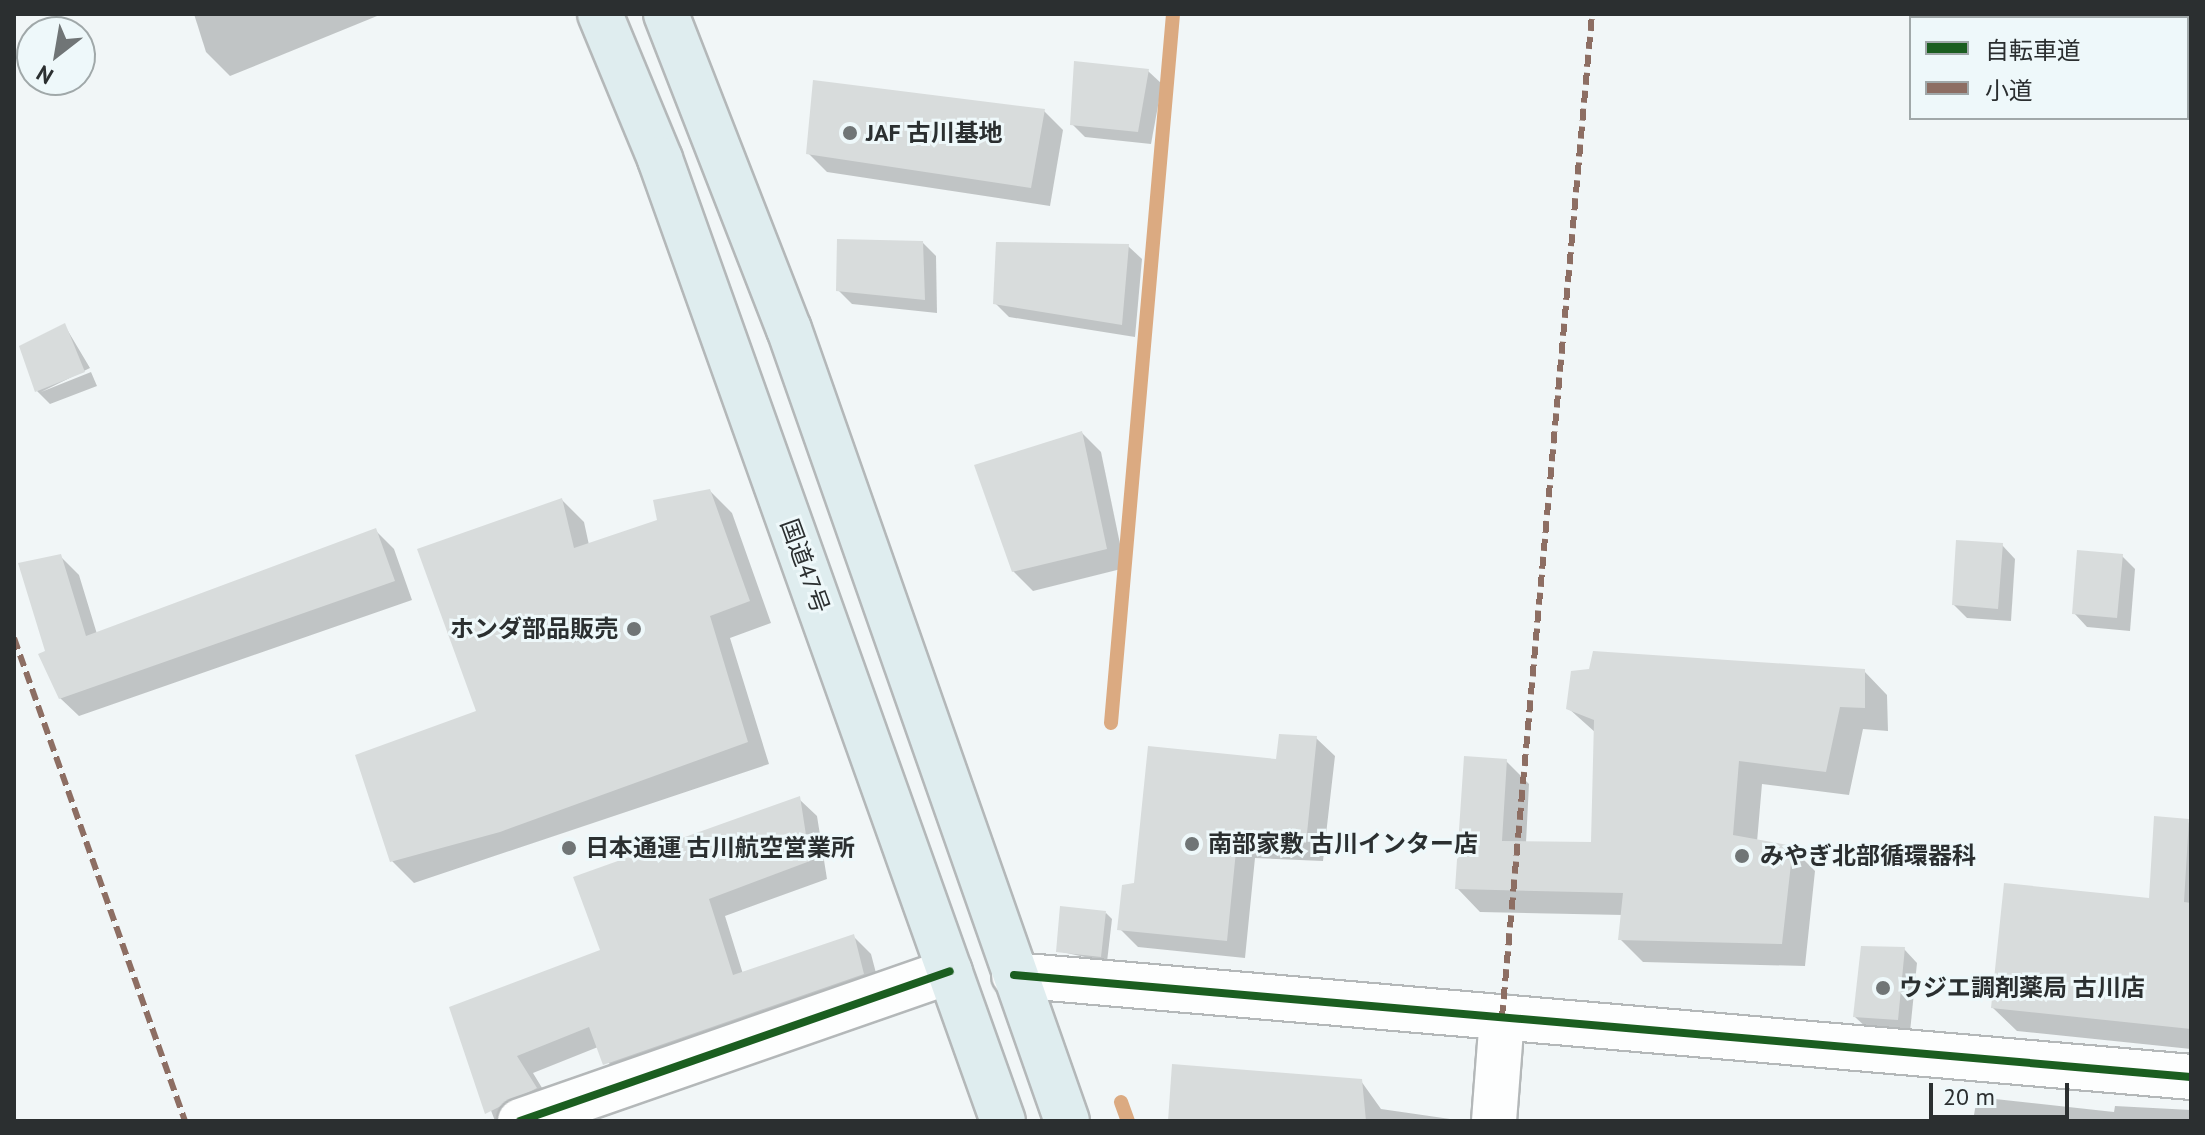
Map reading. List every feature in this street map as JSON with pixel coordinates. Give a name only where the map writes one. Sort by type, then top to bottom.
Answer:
[{"type":"highway","name":"国道47号","points":[[600,14],[660,159],[1003,1121]]},
{"type":"highway","points":[[666,14],[789,329],[1067,1121]]},
{"type":"street","points":[[520,1121],[950,971]]},
{"type":"street","points":[[1014,975],[2191,1077]]},
{"type":"street","points":[[1494,1121],[1502,1017]]},
{"type":"building","points":[[1074,61],[1149,69],[1138,132],[1070,125]]},
{"type":"building","points":[[813,80],[1045,109],[1031,188],[806,154]]},
{"type":"building","points":[[837,239],[923,241],[925,300],[836,291]]},
{"type":"building","points":[[996,242],[1129,244],[1122,325],[993,304]]},
{"type":"building","points":[[65,323],[85,372],[35,392],[19,346]]},
{"type":"building","points":[[1082,431],[1107,549],[1012,572],[974,465]]},
{"type":"building","points":[[710,489],[750,601],[710,616],[748,742],[500,832],[390,862],[355,755],[476,711],[417,549],[562,498],[574,548],[657,520],[653,500]]},
{"type":"building","points":[[376,528],[395,581],[59,699],[38,654],[45,651],[18,563],[61,554],[86,636]]},
{"type":"building","points":[[1956,540],[2003,543],[1998,609],[1952,605]]},
{"type":"building","points":[[2077,550],[2123,554],[2117,618],[2072,614]]},
{"type":"building","points":[[1593,651],[1865,669],[1865,708],[1840,707],[1826,772],[1739,761],[1733,835],[1793,846],[1782,944],[1618,940],[1623,893],[1455,889],[1464,756],[1507,759],[1502,841],[1591,842],[1594,720],[1566,709],[1571,671],[1589,669]]},
{"type":"building","points":[[1279,734],[1317,736],[1306,843],[1237,841],[1227,941],[1117,930],[1122,885],[1134,883],[1148,746],[1276,759]]},
{"type":"building","points":[[800,796],[810,861],[709,899],[733,975],[854,934],[864,974],[603,1065],[589,1027],[517,1056],[537,1088],[485,1114],[449,1007],[600,950],[573,877]]},
{"type":"building","points":[[2154,816],[2189,819],[2184,902],[2191,903],[2191,1029],[1991,1008],[2004,883],[2149,898]]},
{"type":"building","points":[[1060,906],[1106,911],[1101,957],[1056,952]]},
{"type":"building","points":[[1861,946],[1905,947],[1898,1020],[1853,1017]]},
{"type":"building","points":[[1172,1064],[1362,1079],[1366,1121],[1168,1121]]},
{"type":"waterway","points":[[1111,723],[1173,14]]},
{"type":"waterway","points":[[1121,1102],[1128,1121]]},
{"type":"marked path","points":[[1502,1017],[1592,14]]},
{"type":"marked path","points":[[14,638],[185,1121]]},
{"type":"cycle path","points":[[520,1121],[950,971]]},
{"type":"cycle path","points":[[1014,975],[2191,1077]]},
{"type":"place","name":"JAF 古川基地","points":[[850,133]]},
{"type":"place","name":"ホンダ部品販売","points":[[634,629]]},
{"type":"place","name":"南部家敷 古川インター店","points":[[1192,844]]},
{"type":"place","name":"日本通運 古川航空営業所","points":[[569,848]]},
{"type":"place","name":"みやぎ北部循環器科","points":[[1742,856]]},
{"type":"place","name":"ウジエ調剤薬局 古川店","points":[[1883,988]]}]
